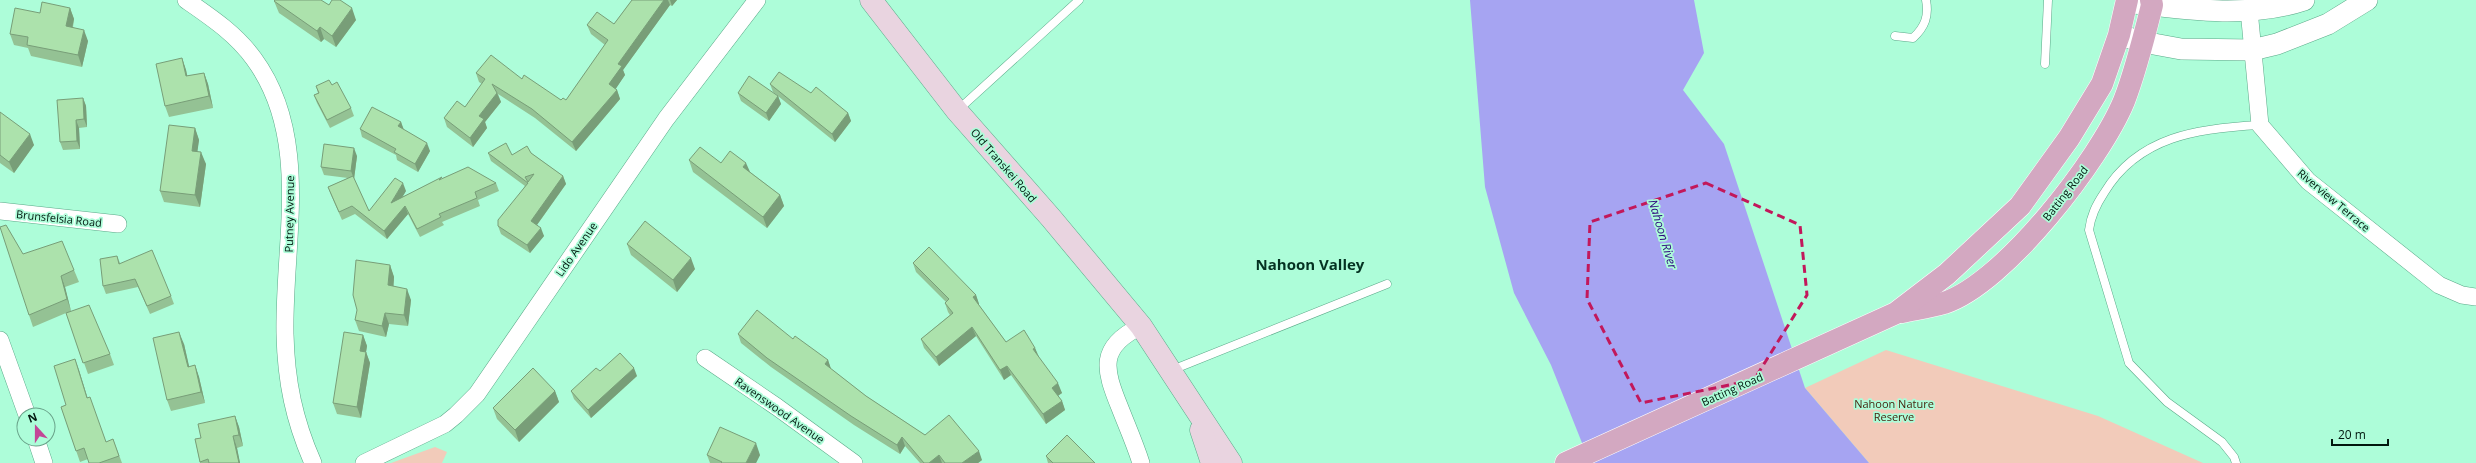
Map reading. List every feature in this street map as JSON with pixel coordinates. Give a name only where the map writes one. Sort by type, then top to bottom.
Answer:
[{"type":"main road","name":"Old Transkei Road","points":[[872,0],[957,111],[1051,218],[1141,326],[1172,370],[1231,463]]},
{"type":"main road","name":"Batting Road","points":[[1566,463],[1896,313],[1953,269],[2020,206],[2069,138],[2102,84],[2119,35],[2126,1]]},
{"type":"main road","name":"Batting Road","points":[[1896,313],[1944,303],[1967,291],[2024,243],[2096,153],[2124,101],[2143,42],[2151,2]]},
{"type":"main road","name":"Old Transkei Road","points":[[1191,400],[1212,463]]},
{"type":"street","name":"Putney Avenue","points":[[186,0],[223,24],[255,60],[278,105],[287,135],[290,173],[286,358],[299,432],[313,463]]},
{"type":"street","name":"Lido Avenue","points":[[364,463],[444,424],[456,415],[477,394],[666,119],[757,0]]},
{"type":"street","points":[[2126,1],[2151,2],[2183,9],[2249,10],[2304,0]]},
{"type":"street","points":[[2119,35],[2143,42],[2198,51],[2252,50],[2277,44],[2328,24],[2367,0]]},
{"type":"street","points":[[2249,10],[2260,125]]},
{"type":"street","name":"Riverview Terrace","points":[[2260,125],[2295,167],[2320,191],[2439,285],[2462,295],[2476,297]]},
{"type":"street","name":"Brunsfelsia Road","points":[[0,211],[118,224]]},
{"type":"street","points":[[1141,326],[1127,333],[1114,345],[1109,356],[1107,372],[1141,463]]},
{"type":"street","points":[[0,340],[24,407]]},
{"type":"street","name":"Ravenswood Avenue","points":[[705,358],[838,458],[854,463]]},
{"type":"street","points":[[39,447],[44,463]]},
{"type":"lane","points":[[957,111],[1079,0]]},
{"type":"lane","points":[[1895,36],[1913,38],[1924,28],[1928,11],[1926,0]]},
{"type":"lane","points":[[2045,64],[2048,0]]},
{"type":"lane","points":[[2236,463],[2234,457],[2222,442],[2167,402],[2129,363],[2089,230],[2090,218],[2112,180],[2147,149],[2196,131],[2215,127],[2260,125]]},
{"type":"lane","points":[[1172,370],[1387,284]]},
{"type":"highlighted area","points":[[1706,183],[1800,225],[1807,295],[1754,380],[1641,403],[1587,299],[1590,222]]},
{"type":"green space","name":"Nahoon Nature Reserve","points":[[1886,350],[2098,416],[2203,463],[1869,463],[1805,388]]},
{"type":"green space","points":[[435,447],[447,452],[442,463],[391,463]]},
{"type":"water","name":"Nahoon River","points":[[1470,0],[1694,0],[1704,53],[1683,90],[1724,144],[1805,388],[1869,463],[1590,463],[1551,365],[1514,293],[1485,187]]},
{"type":"building","points":[[321,0],[329,5],[332,0],[340,0],[352,8],[332,36],[320,27],[317,31],[274,1]]},
{"type":"building","points":[[632,0],[664,0],[618,64],[622,66],[609,84],[617,90],[572,142],[532,109],[492,84],[497,93],[479,116],[484,119],[470,138],[444,118],[457,101],[465,107],[485,79],[476,73],[491,55],[522,79],[524,75],[561,100],[563,98],[566,100],[608,40],[587,25],[597,12],[614,24]]},
{"type":"building","points":[[42,2],[70,8],[66,26],[84,30],[78,55],[27,45],[28,37],[10,34],[15,8],[40,13]]},
{"type":"building","points":[[182,58],[186,76],[204,73],[209,96],[165,106],[156,64]]},
{"type":"building","points":[[779,72],[811,93],[816,87],[848,113],[832,134],[770,84]]},
{"type":"building","points":[[749,76],[778,96],[766,113],[738,93]]},
{"type":"building","points":[[329,80],[332,85],[337,82],[351,108],[327,120],[314,95],[319,93],[316,86]]},
{"type":"building","points":[[83,98],[84,119],[76,120],[77,141],[60,142],[57,100]]},
{"type":"building","points":[[372,107],[401,122],[398,126],[427,143],[415,164],[394,152],[396,149],[360,129]]},
{"type":"building","points":[[0,112],[30,134],[9,162],[0,155]]},
{"type":"building","points":[[169,125],[195,128],[192,151],[201,152],[195,195],[160,191]]},
{"type":"building","points":[[506,143],[512,155],[527,146],[531,153],[563,176],[531,221],[541,228],[527,245],[498,226],[498,220],[528,183],[488,153]],"holes":[[[534,174],[528,182],[525,177]]]},
{"type":"building","points":[[324,144],[354,148],[351,171],[321,167]]},
{"type":"building","points":[[700,147],[721,163],[730,151],[746,163],[743,167],[780,195],[763,217],[689,160]]},
{"type":"building","points":[[468,167],[496,183],[475,192],[477,198],[439,214],[441,217],[417,229],[405,206],[384,231],[352,206],[339,212],[328,187],[353,176],[369,211],[395,178],[403,183],[391,203],[442,177],[439,180]]},
{"type":"building","points":[[645,221],[691,258],[673,280],[627,244]]},
{"type":"building","points":[[6,225],[23,254],[62,241],[74,270],[61,276],[67,299],[29,315],[0,227]]},
{"type":"building","points":[[929,247],[976,295],[973,297],[1006,342],[1024,330],[1035,348],[1033,349],[1058,383],[1052,388],[1062,401],[1043,414],[1007,366],[1000,370],[972,327],[936,357],[921,339],[953,313],[945,303],[949,299],[913,263]]},
{"type":"building","points":[[152,250],[171,296],[147,306],[135,279],[103,286],[100,259],[117,256],[119,264]]},
{"type":"building","points":[[356,260],[390,265],[388,285],[407,289],[404,315],[385,313],[382,326],[355,320],[357,310],[353,295]]},
{"type":"building","points":[[89,305],[110,354],[83,363],[66,313]]},
{"type":"building","points":[[757,310],[793,339],[795,336],[828,360],[825,364],[866,396],[925,435],[949,415],[979,451],[962,463],[945,463],[939,455],[929,463],[924,463],[902,437],[897,445],[851,416],[767,358],[738,334]]},
{"type":"building","points":[[179,332],[188,367],[195,365],[201,392],[167,400],[153,338]]},
{"type":"building","points":[[344,332],[363,335],[360,351],[366,352],[357,407],[333,403]]},
{"type":"building","points":[[620,353],[634,368],[588,410],[571,391],[596,368],[600,371]]},
{"type":"building","points":[[75,359],[87,398],[90,397],[106,442],[113,439],[119,456],[99,463],[89,463],[84,448],[76,451],[61,407],[66,405],[54,366]]},
{"type":"building","points":[[533,368],[555,391],[515,430],[493,408]]},
{"type":"building","points":[[235,416],[239,435],[233,436],[239,463],[209,463],[208,459],[200,462],[195,439],[201,438],[198,424]]},
{"type":"building","points":[[720,427],[756,443],[746,463],[721,463],[722,462],[707,455]]},
{"type":"building","points":[[1067,435],[1095,463],[1053,463],[1046,456]]},
{"type":"district","name":"Nahoon Valley","points":[[1310,264]]}]
